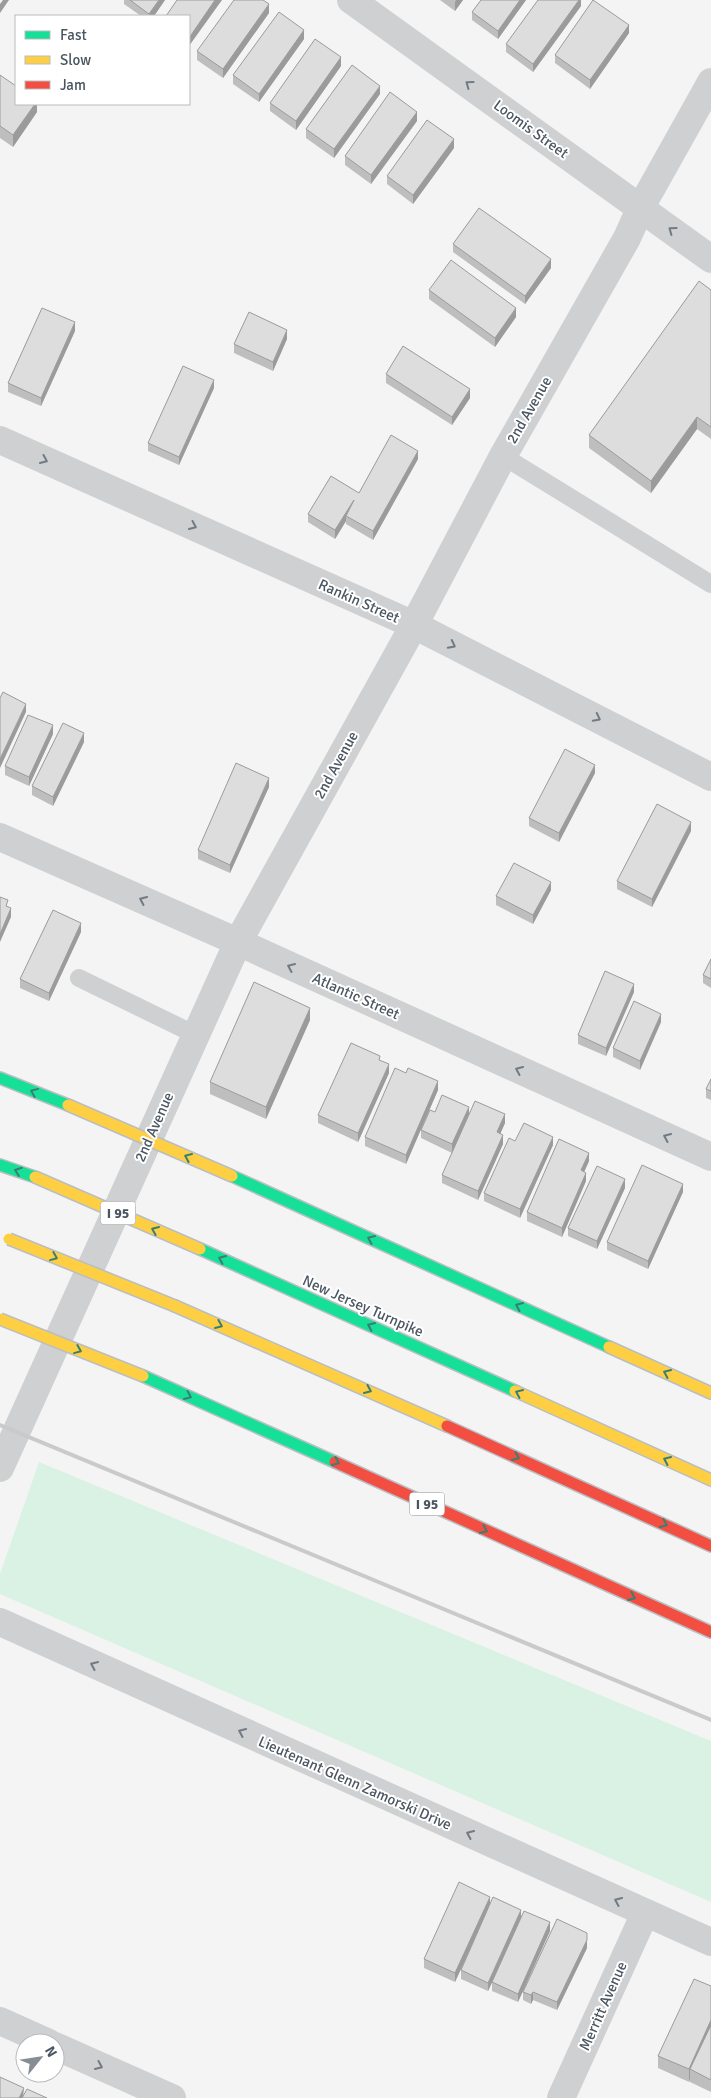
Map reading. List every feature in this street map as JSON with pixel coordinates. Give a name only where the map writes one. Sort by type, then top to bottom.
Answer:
[{"type":"highway","points":[[0,1078],[68,1105],[232,1176],[711,1393]]},
{"type":"highway","name":"New Jersey Turnpike","points":[[0,1165],[35,1178],[200,1249],[711,1480]]},
{"type":"highway","points":[[4,1238],[175,1306],[341,1378],[711,1546]]},
{"type":"highway","name":"I 95","points":[[0,1319],[143,1376],[711,1632]]},
{"type":"street","name":"Loomis Street","points":[[351,0],[711,259]]},
{"type":"street","name":"2nd Avenue","points":[[0,1468],[238,942],[414,625],[503,456],[627,238],[641,208],[711,82]]},
{"type":"street","name":"Rankin Street","points":[[0,440],[414,625],[711,777]]},
{"type":"street","name":"Atlantic Street","points":[[0,837],[238,942],[711,1157]]},
{"type":"street","name":"Lieutenant Glenn Zamorski Drive","points":[[0,1622],[711,1942]]},
{"type":"street","name":"Merritt Avenue","points":[[561,2098],[644,1913]]},
{"type":"street","points":[[0,2021],[27,2033]]},
{"type":"street","points":[[65,2050],[172,2098]]},
{"type":"lane","points":[[503,456],[711,584]]},
{"type":"lane","points":[[78,978],[196,1035]]},
{"type":"green space","points":[[39,1462],[711,1741],[711,1902],[0,1594],[0,1574]]},
{"type":"building","points":[[130,0],[159,0],[149,14]]},
{"type":"building","points":[[177,0],[215,0],[190,37],[190,15],[167,15]]},
{"type":"building","points":[[234,0],[263,0],[269,4],[223,69],[197,51]]},
{"type":"building","points":[[481,0],[520,0],[498,31],[472,12]]},
{"type":"building","points":[[538,0],[579,0],[533,64],[506,44]]},
{"type":"building","points":[[593,0],[629,25],[590,80],[555,55]]},
{"type":"building","points":[[279,12],[304,30],[259,94],[233,75]]},
{"type":"building","points":[[315,39],[341,57],[296,121],[270,103]]},
{"type":"building","points":[[352,65],[380,86],[334,149],[306,129]]},
{"type":"building","points":[[0,75],[15,85],[15,105],[34,105],[13,135],[0,126]]},
{"type":"building","points":[[390,92],[417,112],[371,175],[345,156]]},
{"type":"building","points":[[427,120],[454,139],[413,195],[387,176]]},
{"type":"building","points":[[479,208],[551,259],[525,296],[453,244]]},
{"type":"building","points":[[451,260],[516,308],[495,338],[429,290]]},
{"type":"building","points":[[699,281],[711,290],[711,427],[697,417],[651,481],[589,435]]},
{"type":"building","points":[[42,308],[75,322],[41,398],[8,383]]},
{"type":"building","points":[[249,312],[287,330],[273,362],[234,344]]},
{"type":"building","points":[[403,346],[470,389],[452,417],[386,374]]},
{"type":"building","points":[[183,366],[214,380],[179,457],[148,443]]},
{"type":"building","points":[[391,435],[418,451],[373,531],[346,516],[354,500],[335,530],[308,514],[331,476],[359,493]]},
{"type":"building","points":[[3,692],[26,704],[0,759],[0,698]]},
{"type":"building","points":[[28,715],[53,725],[29,777],[5,766]]},
{"type":"building","points":[[63,723],[84,733],[53,797],[32,786]]},
{"type":"building","points":[[565,749],[595,765],[559,833],[529,818]]},
{"type":"building","points":[[236,763],[269,778],[230,865],[198,850]]},
{"type":"building","points":[[657,804],[691,822],[652,899],[617,881]]},
{"type":"building","points":[[514,863],[551,882],[533,915],[496,896]]},
{"type":"building","points":[[0,897],[8,900],[6,906],[11,908],[0,934]]},
{"type":"building","points":[[53,910],[81,923],[49,993],[20,979]]},
{"type":"building","points":[[711,959],[711,979],[703,975]]},
{"type":"building","points":[[605,971],[634,984],[606,1048],[578,1035]]},
{"type":"building","points":[[254,982],[310,1008],[266,1107],[210,1082]]},
{"type":"building","points":[[634,1001],[661,1014],[640,1061],[613,1048]]},
{"type":"building","points":[[351,1043],[380,1056],[379,1060],[389,1064],[358,1133],[318,1115]]},
{"type":"building","points":[[395,1068],[406,1073],[408,1068],[438,1081],[406,1155],[365,1137]]},
{"type":"building","points":[[711,1079],[711,1091],[706,1089]]},
{"type":"building","points":[[442,1095],[469,1107],[452,1144],[421,1130],[430,1110],[435,1112]]},
{"type":"building","points":[[475,1101],[505,1114],[497,1132],[503,1135],[478,1191],[442,1175]]},
{"type":"building","points":[[524,1123],[553,1137],[520,1209],[484,1193],[509,1138],[515,1141]]},
{"type":"building","points":[[559,1139],[589,1153],[581,1170],[586,1173],[562,1228],[527,1212]]},
{"type":"building","points":[[642,1165],[683,1184],[648,1261],[607,1242]]},
{"type":"building","points":[[597,1166],[625,1179],[597,1241],[568,1228]]},
{"type":"building","points":[[459,1882],[490,1897],[455,1973],[424,1959]]},
{"type":"building","points":[[493,1897],[521,1910],[488,1983],[461,1970]]},
{"type":"building","points":[[524,1911],[550,1922],[518,1994],[492,1982]]},
{"type":"building","points":[[557,1919],[587,1933],[587,1940],[557,2002],[533,1992],[531,1995],[523,1992]]},
{"type":"building","points":[[694,1979],[711,1986],[711,2020],[689,2069],[658,2056]]},
{"type":"building","points":[[711,2025],[711,2080],[690,2069]]},
{"type":"building","points":[[0,2077],[24,2088],[19,2098],[0,2098]]},
{"type":"building","points":[[27,2089],[47,2098],[22,2098]]},
{"type":"railway","points":[[0,1425],[711,1720]]},
{"type":"traffic: fast","points":[[0,1078],[68,1105]]},
{"type":"traffic: fast","points":[[0,1165],[35,1177]]},
{"type":"traffic: fast","points":[[232,1176],[609,1347]]},
{"type":"traffic: fast","points":[[200,1249],[515,1391]]},
{"type":"traffic: fast","points":[[143,1376],[335,1462]]},
{"type":"traffic: slow","points":[[68,1105],[232,1176]]},
{"type":"traffic: slow","points":[[35,1177],[200,1249]]},
{"type":"traffic: slow","points":[[9,1239],[175,1306]]},
{"type":"traffic: slow","points":[[175,1306],[447,1426]]},
{"type":"traffic: slow","points":[[0,1319],[143,1376]]},
{"type":"traffic: slow","points":[[609,1347],[711,1393]]},
{"type":"traffic: slow","points":[[515,1391],[711,1480]]},
{"type":"traffic: jam","points":[[447,1426],[711,1546]]},
{"type":"traffic: jam","points":[[335,1462],[711,1632]]}]
